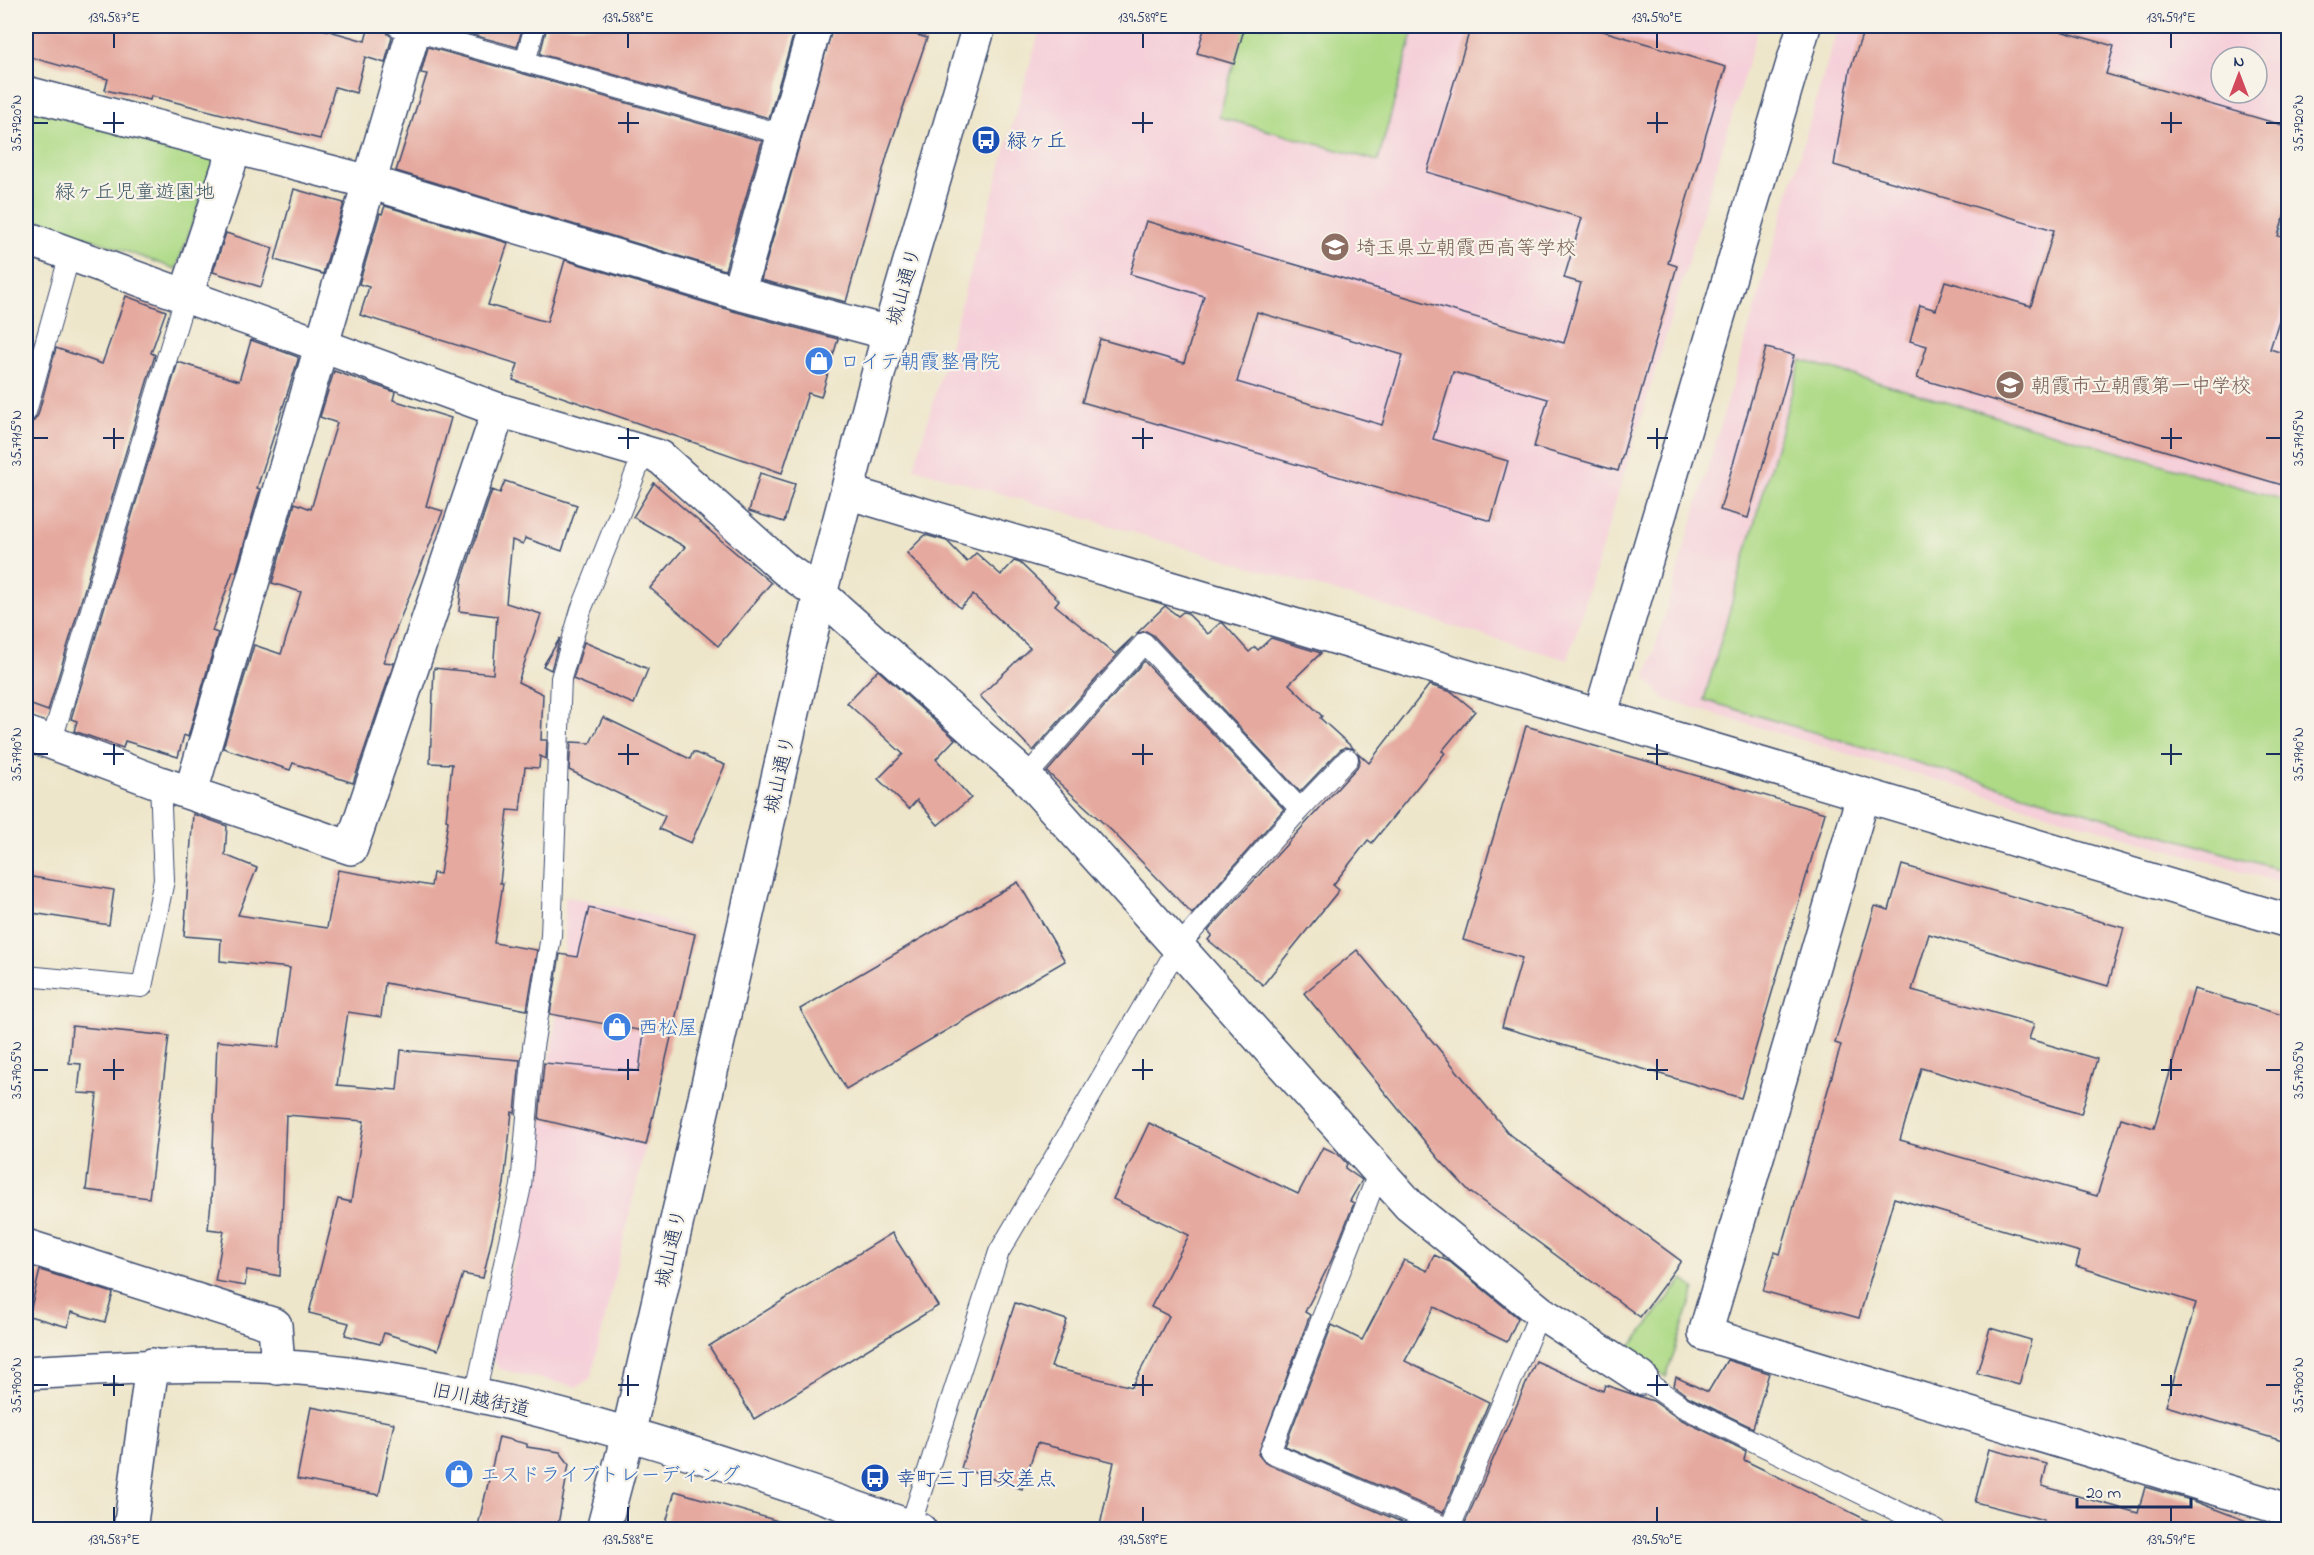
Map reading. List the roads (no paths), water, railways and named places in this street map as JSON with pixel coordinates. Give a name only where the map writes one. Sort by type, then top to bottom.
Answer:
[{"type":"street","points":[[738,293],[815,26]]},
{"type":"street","points":[[1600,716],[1804,26]]},
{"type":"street","points":[[191,792],[369,182],[408,27]]},
{"type":"street","name":"城山通り","points":[[603,1530],[628,1435],[820,594],[889,333],[974,27]]},
{"type":"street","points":[[26,93],[369,182],[738,293],[889,333]]},
{"type":"street","points":[[185,298],[235,147]]},
{"type":"street","points":[[26,238],[185,298],[499,410],[660,457],[785,568],[820,594],[1026,777],[1409,1205],[1540,1312],[1641,1378]]},
{"type":"street","points":[[38,738],[160,783],[351,848],[499,410]]},
{"type":"street","points":[[847,492],[2289,921]]},
{"type":"street","points":[[1863,796],[1705,1334],[2289,1510]]},
{"type":"street","points":[[26,1246],[275,1325],[278,1368]]},
{"type":"street","points":[[130,1530],[152,1365]]},
{"type":"street","name":"旧川越街道","points":[[26,1373],[152,1365],[278,1368],[347,1373],[474,1396],[628,1435],[874,1522],[915,1528]]},
{"type":"lane","points":[[525,62],[535,26]]},
{"type":"lane","points":[[408,27],[785,135]]},
{"type":"lane","points":[[26,412],[70,254]]},
{"type":"lane","points":[[38,738],[185,298]]},
{"type":"lane","points":[[474,1396],[521,1186],[533,1047],[551,936],[561,678],[582,610],[644,452]]},
{"type":"lane","points":[[1026,777],[1144,643],[1300,809]]},
{"type":"lane","points":[[915,1528],[999,1252],[1178,947],[1300,809],[1348,759]]},
{"type":"lane","points":[[26,976],[142,987],[164,880],[160,783]]},
{"type":"lane","points":[[1379,1171],[1270,1452],[1449,1529],[1540,1312]]},
{"type":"lane","points":[[1641,1378],[1683,1407],[1936,1530]]},
{"type":"water","points":[[2288,201],[2288,239],[2278,236]]},
{"type":"place","name":"緑ヶ丘","points":[[986,140]]},
{"type":"place","name":"埼玉県立朝霞西高等学校","points":[[1335,247]]},
{"type":"place","name":"ロイテ朝霞整骨院","points":[[819,361]]},
{"type":"place","name":"朝霞市立朝霞第一中学校","points":[[2010,385]]},
{"type":"place","name":"西松屋","points":[[617,1027]]},
{"type":"place","name":"エスドライブトレーディング","points":[[459,1474]]},
{"type":"place","name":"幸町三丁目交差点","points":[[875,1478]]},
{"type":"park label","name":"緑ヶ丘児童遊園地","points":[[135,191]]}]
